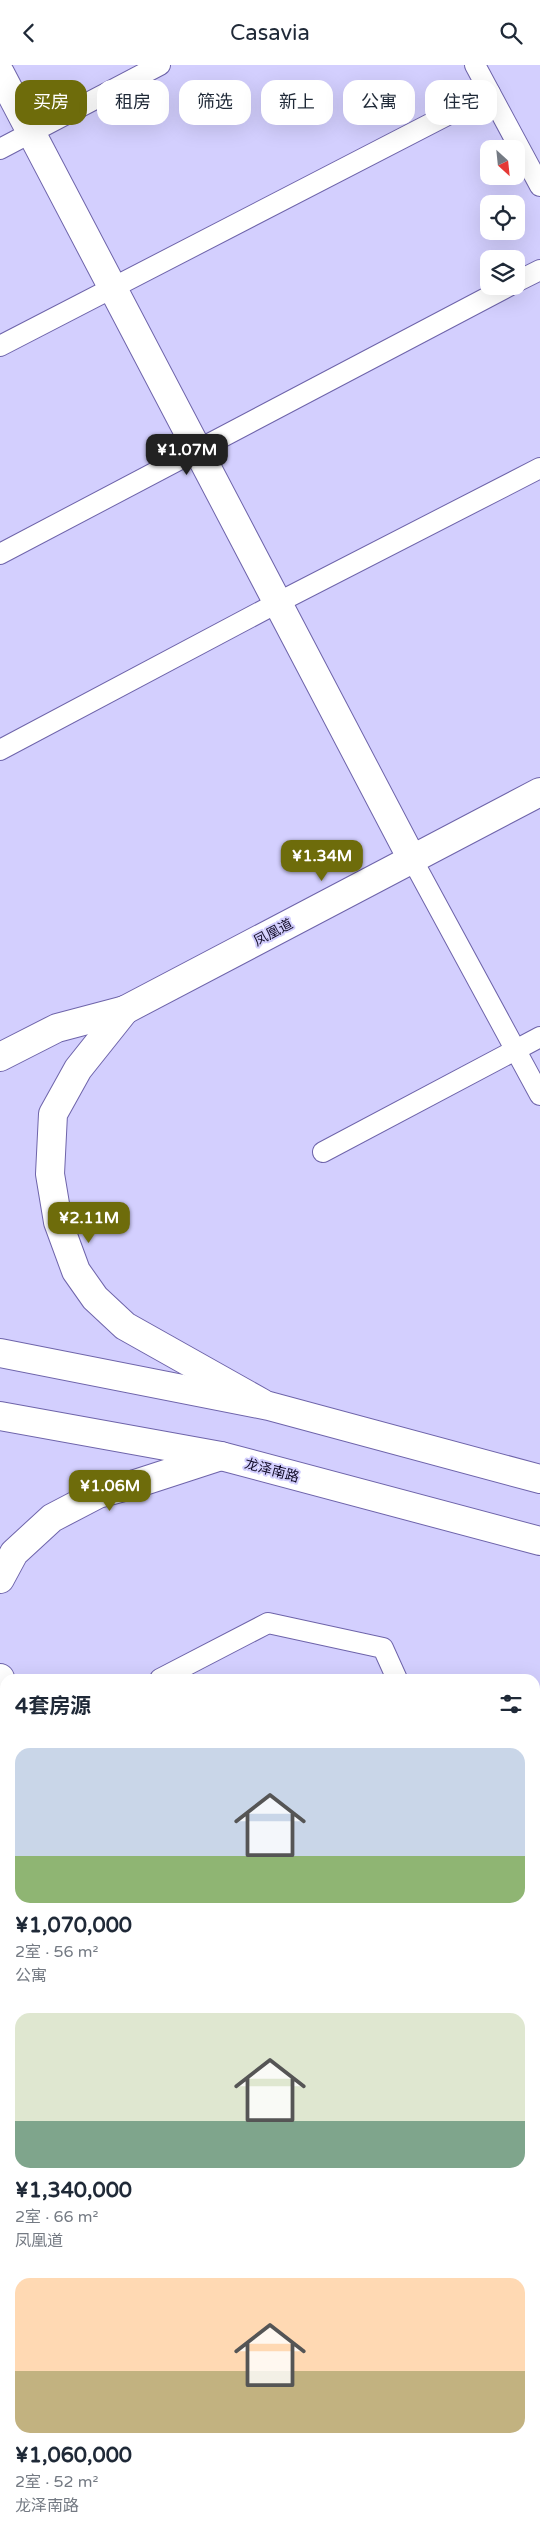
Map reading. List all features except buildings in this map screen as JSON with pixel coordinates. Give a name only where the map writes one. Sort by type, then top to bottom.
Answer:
[{"type":"street","points":[[0,73],[412,859]]},
{"type":"street","name":"凤凰道","points":[[0,1056],[57,1028],[125,1010],[540,792]]},
{"type":"street","points":[[125,1010],[78,1069],[53,1114],[50,1173],[58,1222],[76,1271],[95,1298],[125,1325],[269,1406]]},
{"type":"street","points":[[0,1353],[269,1406],[540,1479]]},
{"type":"street","name":"龙泽南路","points":[[0,1416],[221,1456],[540,1541]]},
{"type":"street","points":[[0,1579],[14,1553],[52,1519],[98,1494],[221,1456]]},
{"type":"lane","points":[[0,149],[160,65]]},
{"type":"lane","points":[[475,65],[483,80]]},
{"type":"lane","points":[[497,106],[540,186]]},
{"type":"lane","points":[[0,346],[428,125]]},
{"type":"lane","points":[[525,278],[540,270]]},
{"type":"lane","points":[[0,554],[492,295]]},
{"type":"lane","points":[[0,749],[277,603],[540,468]]},
{"type":"lane","points":[[412,859],[540,1095]]},
{"type":"lane","points":[[323,1152],[540,1037]]},
{"type":"lane","points":[[170,1674],[268,1623],[383,1648],[395,1674]]}]
